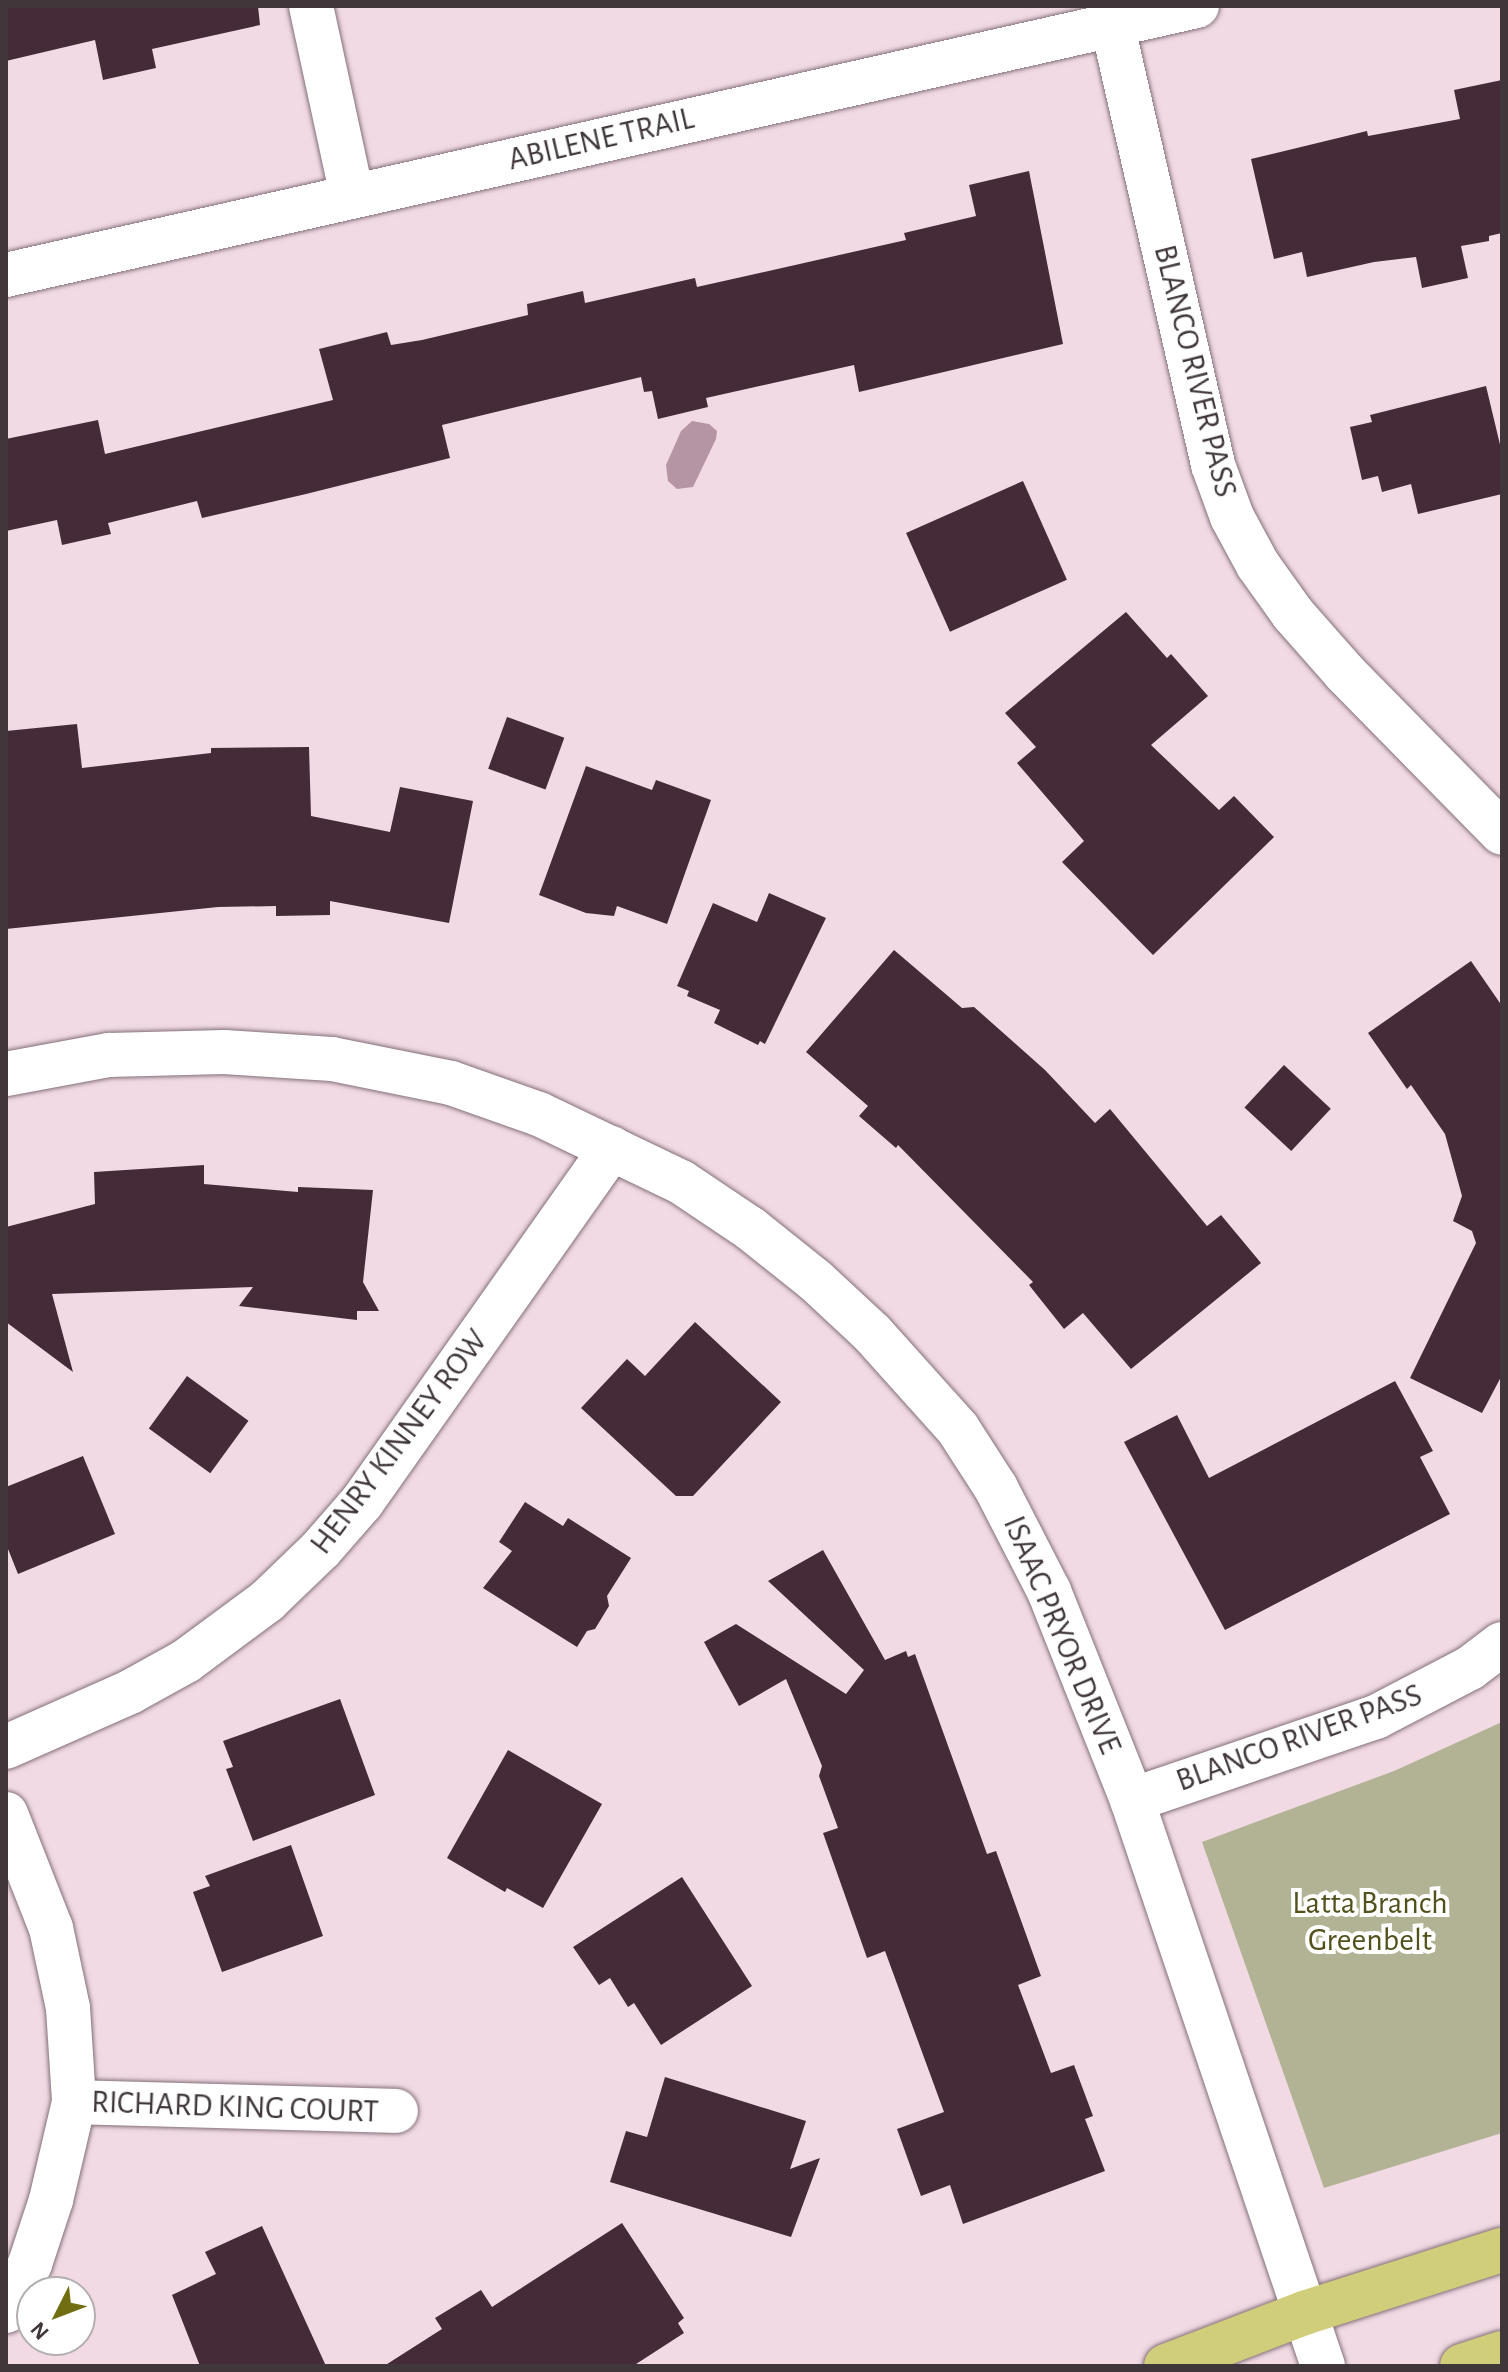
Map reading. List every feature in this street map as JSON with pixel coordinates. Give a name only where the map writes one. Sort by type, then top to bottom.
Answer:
[{"type":"main road","points":[[1166,2366],[1304,2313],[1502,2250]]},
{"type":"main road","points":[[1462,2366],[1502,2353]]},
{"type":"street","points":[[311,6],[352,195]]},
{"type":"street","name":"ABILENE TRAIL","points":[[6,275],[1110,15],[1197,6]]},
{"type":"street","name":"BLANCO RIVER PASS","points":[[1110,15],[1213,465],[1232,517],[1258,565],[1293,614],[1345,673],[1502,833]]},
{"type":"street","name":"ISAAC PRYOR DRIVE","points":[[6,1074],[109,1055],[160,1052],[332,1059],[451,1083],[539,1114],[681,1182],[751,1229],[815,1280],[883,1344],[958,1429],[996,1488],[1037,1565],[1132,1800],[1323,2366]]},
{"type":"street","name":"HENRY KINNEY ROW","points":[[6,1747],[130,1692],[186,1661],[267,1601],[321,1549],[362,1502],[612,1148]]},
{"type":"street","name":"BLANCO RIVER PASS","points":[[1132,1800],[1376,1717],[1470,1668],[1502,1644]]},
{"type":"street","points":[[6,1814],[51,1928],[68,2008],[74,2102],[51,2200],[30,2264],[6,2311]]},
{"type":"street","name":"RICHARD KING COURT","points":[[74,2102],[396,2111]]},
{"type":"green space","name":"Latta Branch Greenbelt","points":[[1502,1722],[1502,2133],[1324,2188],[1202,1842],[1394,1771]]},
{"type":"shaded area","points":[[692,421],[709,424],[717,431],[716,439],[693,487],[677,489],[668,481],[666,465],[681,431]]},
{"type":"building","points":[[6,6],[258,6],[260,25],[152,49],[156,68],[103,80],[95,40],[6,61]]},
{"type":"building","points":[[1502,80],[1502,233],[1489,236],[1489,241],[1461,246],[1468,278],[1422,288],[1416,257],[1374,262],[1307,277],[1302,252],[1274,259],[1251,159],[1367,131],[1368,136],[1460,119],[1454,90]]},
{"type":"building","points":[[1029,171],[1063,344],[859,392],[854,365],[706,398],[708,407],[658,419],[652,391],[644,392],[641,377],[442,425],[450,458],[306,494],[202,518],[197,501],[108,523],[111,534],[62,545],[57,520],[6,531],[6,439],[98,420],[105,454],[333,400],[319,349],[387,332],[391,345],[422,340],[528,315],[527,304],[583,291],[585,303],[695,278],[697,287],[906,240],[904,233],[976,216],[969,185]]},
{"type":"building","points":[[1486,386],[1502,453],[1502,494],[1418,514],[1411,484],[1382,492],[1378,476],[1362,480],[1350,427],[1372,422],[1370,415]]},
{"type":"building","points":[[1023,481],[1067,580],[950,632],[906,533]]},
{"type":"building","points":[[1126,612],[1167,658],[1171,654],[1208,696],[1151,745],[1219,810],[1234,796],[1274,837],[1153,955],[1062,862],[1084,841],[1017,763],[1036,747],[1005,713]]},
{"type":"building","points":[[507,717],[564,738],[546,790],[488,769]]},
{"type":"building","points":[[77,724],[82,768],[211,753],[211,748],[309,747],[311,816],[390,832],[400,787],[473,801],[449,923],[330,901],[330,915],[276,916],[276,906],[218,907],[6,929],[6,731]]},
{"type":"building","points":[[586,766],[652,790],[656,780],[711,800],[667,924],[617,906],[614,916],[586,913],[539,895]]},
{"type":"building","points":[[769,893],[826,918],[765,1044],[760,1041],[758,1045],[714,1023],[720,1010],[687,996],[689,991],[677,986],[713,903],[757,922]]},
{"type":"building","points":[[894,950],[962,1008],[974,1007],[1045,1070],[1095,1123],[1110,1109],[1207,1226],[1221,1215],[1261,1263],[1131,1369],[1083,1313],[1064,1329],[1029,1285],[1033,1282],[898,1145],[896,1148],[859,1116],[868,1106],[806,1052]]},
{"type":"building","points":[[1471,961],[1502,1006],[1502,1375],[1482,1413],[1410,1378],[1476,1243],[1472,1231],[1453,1221],[1462,1196],[1445,1134],[1411,1085],[1407,1089],[1368,1033]]},
{"type":"building","points":[[1284,1065],[1331,1109],[1291,1151],[1244,1107]]},
{"type":"building","points":[[204,1165],[204,1184],[298,1192],[298,1187],[373,1190],[363,1282],[379,1311],[357,1311],[357,1320],[239,1306],[253,1287],[52,1294],[73,1372],[6,1322],[6,1227],[95,1204],[94,1172]]},
{"type":"building","points":[[695,1322],[781,1402],[693,1496],[676,1496],[581,1408],[627,1359],[645,1376]]},
{"type":"building","points":[[187,1376],[248,1421],[210,1473],[149,1429]]},
{"type":"building","points":[[1395,1381],[1433,1451],[1420,1457],[1450,1514],[1225,1630],[1124,1442],[1177,1415],[1209,1478]]},
{"type":"building","points":[[83,1456],[115,1534],[18,1574],[6,1544],[6,1487]]},
{"type":"building","points":[[525,1502],[563,1526],[568,1518],[631,1558],[607,1596],[609,1606],[595,1629],[587,1631],[577,1647],[483,1588],[512,1551],[499,1542]]},
{"type":"building","points":[[823,1550],[885,1660],[906,1651],[908,1657],[915,1654],[987,1854],[996,1851],[1041,1976],[1018,1985],[1051,2073],[1074,2065],[1093,2116],[1085,2119],[1105,2171],[963,2224],[950,2185],[921,2196],[897,2129],[944,2112],[885,1951],[867,1958],[823,1833],[838,1828],[819,1776],[822,1766],[786,1679],[739,1706],[704,1642],[736,1624],[846,1694],[864,1670],[768,1581]]},
{"type":"building","points":[[340,1699],[375,1795],[253,1841],[226,1769],[233,1767],[223,1741]]},
{"type":"building","points":[[508,1750],[602,1804],[543,1908],[507,1888],[505,1892],[447,1858]]},
{"type":"building","points":[[291,1845],[323,1936],[222,1972],[193,1892],[210,1886],[205,1876]]},
{"type":"building","points":[[682,1877],[752,1986],[661,2045],[634,2003],[628,2007],[610,1978],[599,1985],[573,1947]]},
{"type":"building","points":[[665,2077],[806,2121],[790,2169],[820,2158],[791,2237],[610,2182],[626,2131],[647,2137]]},
{"type":"building","points":[[622,2223],[684,2318],[678,2323],[684,2333],[633,2366],[384,2366],[442,2329],[435,2318],[481,2290],[492,2307]]},
{"type":"building","points":[[262,2226],[326,2366],[200,2366],[172,2295],[216,2274],[205,2252]]}]
